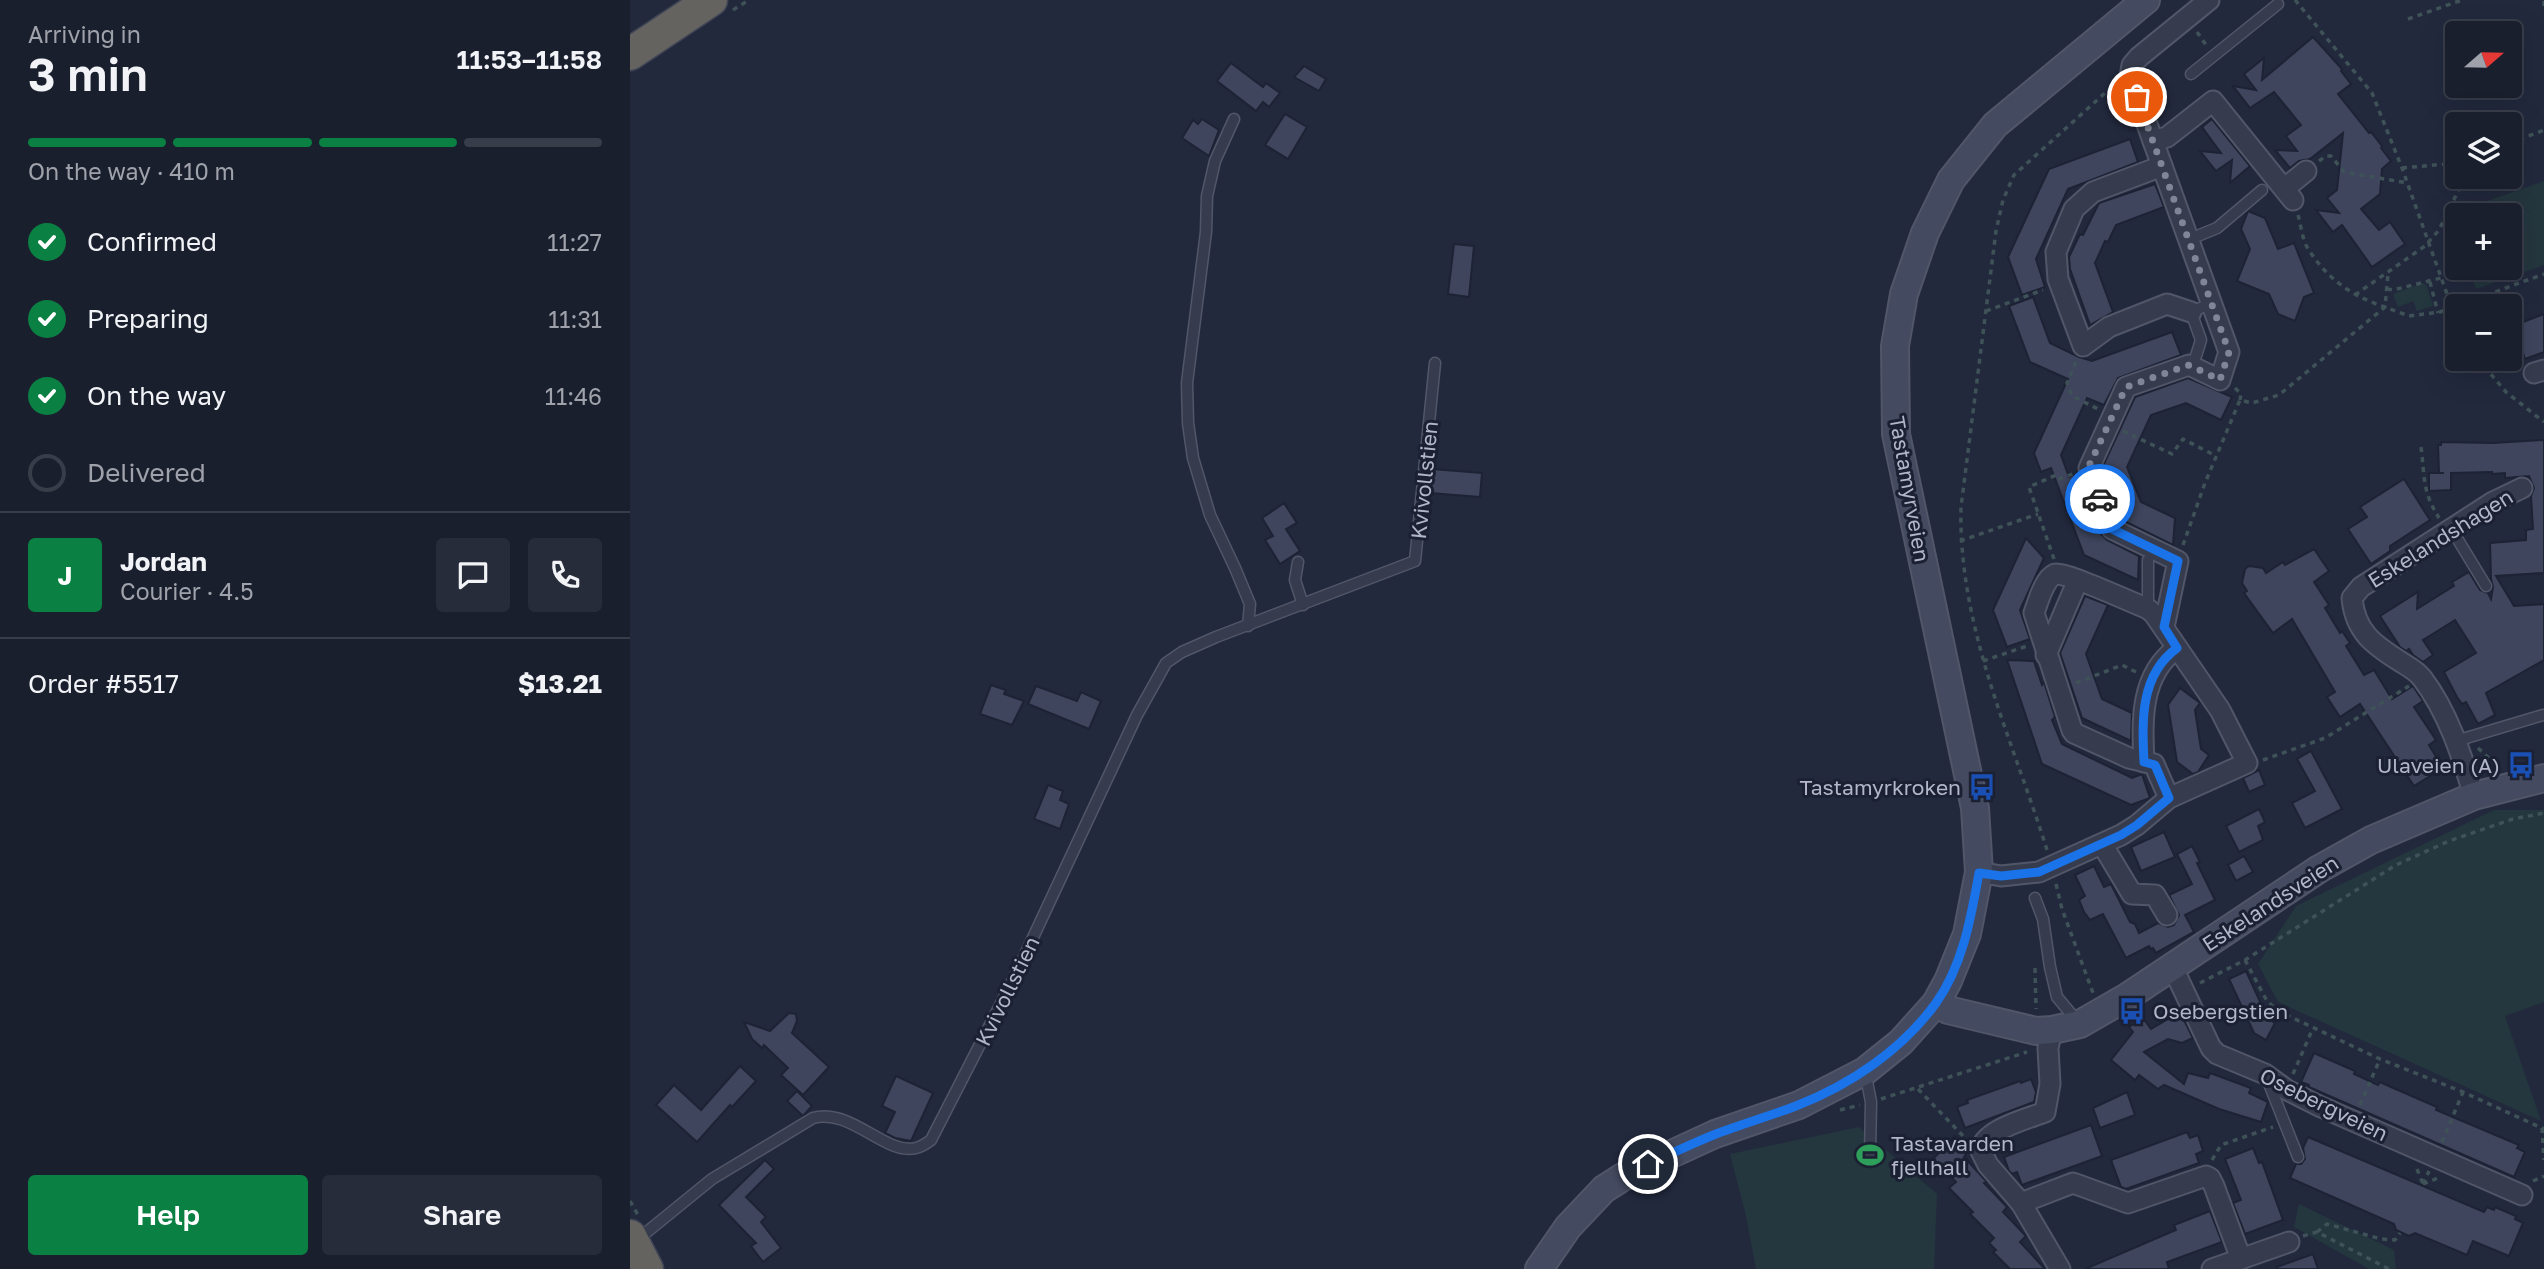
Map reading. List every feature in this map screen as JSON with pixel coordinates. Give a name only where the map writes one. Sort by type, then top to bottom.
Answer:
[{"type":"highway","points":[[630,54],[711,0]]},
{"type":"main road","name":"Tastamyrveien","points":[[1942,992],[1967,934],[1979,873],[1975,808],[1896,434],[1895,346],[1904,294],[1925,233],[1951,180],[1995,125],[2146,0]]},
{"type":"main road","name":"Eskelandsveien","points":[[1942,992],[1948,1010],[2036,1031],[2050,1039],[2127,997],[2178,978],[2330,863],[2381,835],[2474,796],[2544,778]]},
{"type":"main road","points":[[1539,1269],[1568,1227],[1604,1189],[1626,1175],[1715,1134],[1799,1105],[1865,1071],[1901,1042],[1942,992]]},
{"type":"street","points":[[2164,627],[2178,561],[2112,529],[2088,468],[2126,387],[2189,365],[2220,380],[2229,352],[2131,82],[2130,72],[2138,57],[2209,0]]},
{"type":"street","points":[[2153,141],[2167,137],[2213,101],[2289,194],[2306,171]]},
{"type":"street","points":[[2162,166],[2094,192],[2074,209],[2056,252],[2060,284],[2083,346],[2109,327],[2167,304],[2191,312]]},
{"type":"street","name":"Eskelandshagen","points":[[2474,796],[2461,739],[2422,678],[2379,648],[2363,632],[2353,615],[2352,598],[2361,587],[2493,502],[2522,488]]},
{"type":"street","points":[[1979,873],[2001,876],[2039,872],[2102,845],[2137,825],[2169,798],[2247,763],[2220,710],[2164,627],[2148,609],[2069,577],[2049,579],[2034,613],[2074,733],[2116,753],[2155,765],[2169,798]]},
{"type":"street","points":[[2044,648],[2069,577]]},
{"type":"street","points":[[2144,762],[2144,711],[2150,679],[2161,662],[2177,648]]},
{"type":"street","points":[[2102,845],[2132,894],[2155,895],[2167,915]]},
{"type":"street","name":"Osebergveien","points":[[2178,978],[2211,1048],[2217,1054],[2265,1074],[2287,1090],[2353,1121],[2522,1195]]},
{"type":"street","points":[[2050,1039],[2050,1084],[2045,1112],[1993,1132],[1984,1140],[1981,1152],[1988,1165],[2021,1203],[2060,1269]]},
{"type":"street","points":[[2021,1203],[2073,1184],[2128,1203],[2206,1176],[2214,1185],[2241,1259]]},
{"type":"street","points":[[2212,1269],[2289,1242]]},
{"type":"lane","points":[[2191,74],[2278,4]]},
{"type":"lane","points":[[1234,119],[1215,161],[1207,196],[1206,232],[1187,383],[1188,424],[1193,457],[1210,515],[1250,604],[1248,625]]},
{"type":"lane","points":[[2190,239],[2217,228],[2262,190]]},
{"type":"lane","points":[[2196,356],[2201,340],[2191,312],[2212,303]]},
{"type":"lane","name":"Kvivollstien","points":[[635,1255],[719,1174],[813,1118],[831,1115],[891,1144],[915,1149],[931,1140],[1015,976],[1166,663],[1182,652],[1415,561],[1435,363]]},
{"type":"lane","points":[[2450,531],[2486,586]]},
{"type":"lane","points":[[2148,560],[2148,609]]},
{"type":"lane","points":[[1298,562],[1295,580],[1303,605]]},
{"type":"lane","points":[[2461,739],[2543,716]]},
{"type":"lane","points":[[2035,898],[2043,919],[2057,997],[2080,1024]]},
{"type":"lane","points":[[1865,1071],[1871,1102],[1870,1155]]},
{"type":"lane","points":[[2265,1074],[2298,1157]]},
{"type":"path","points":[[2295,0],[2372,93],[2408,183],[2446,294]]},
{"type":"path","points":[[2408,19],[2462,0]]},
{"type":"path","points":[[2537,0],[2544,4]]},
{"type":"path","points":[[2193,26],[2213,56]]},
{"type":"path","points":[[2048,855],[1983,662],[1960,541],[1961,507],[2000,210],[2014,175],[2130,72]]},
{"type":"path","points":[[2522,138],[2544,130]]},
{"type":"path","points":[[2306,171],[2328,155],[2344,172],[2408,183]]},
{"type":"path","points":[[2402,168],[2445,164]]},
{"type":"path","points":[[2355,295],[2388,274],[2428,242],[2439,230],[2459,189]]},
{"type":"path","points":[[2289,194],[2306,246],[2336,283],[2355,295],[2409,316],[2445,310]]},
{"type":"path","points":[[2178,561],[2216,456],[2240,400],[2252,403],[2279,395],[2385,307],[2388,274]]},
{"type":"path","points":[[2489,294],[2544,274]]},
{"type":"path","points":[[2387,289],[2393,290],[2441,278]]},
{"type":"path","points":[[2430,282],[2438,313]]},
{"type":"path","points":[[1986,311],[2060,284]]},
{"type":"path","points":[[2083,346],[2067,383],[2072,396],[2172,454],[2183,439],[2216,456]]},
{"type":"path","points":[[2488,371],[2506,391],[2544,422]]},
{"type":"path","points":[[2421,447],[2424,486],[2428,500],[2450,531]]},
{"type":"path","points":[[2059,479],[2056,475],[2029,487],[2038,514],[2069,577]]},
{"type":"path","points":[[1960,541],[2038,514]]},
{"type":"path","points":[[1983,662],[2044,648]]},
{"type":"path","points":[[2058,690],[2122,665],[2150,679]]},
{"type":"path","points":[[2261,761],[2325,738],[2422,678]]},
{"type":"path","points":[[2461,739],[2507,768]]},
{"type":"path","points":[[2178,978],[2211,979],[2396,865],[2449,841],[2513,819],[2544,813]]},
{"type":"path","points":[[2053,872],[2062,909],[2093,993]]},
{"type":"path","points":[[2245,960],[2267,1001],[2278,1011],[2380,1059],[2463,1092],[2543,1129],[2544,1160]]},
{"type":"path","points":[[2287,1090],[2313,1028]]},
{"type":"path","points":[[1832,1112],[1918,1088],[2032,1050],[2050,1039]]},
{"type":"path","points":[[2353,1121],[2380,1059]]},
{"type":"path","points":[[1918,1088],[1981,1152]]},
{"type":"path","points":[[2435,1157],[2463,1092]]},
{"type":"path","points":[[2206,1176],[2221,1145],[2285,1123]]},
{"type":"path","points":[[2289,1242],[2317,1232],[2327,1224],[2381,1239],[2395,1240],[2400,1233]]},
{"type":"path","points":[[2317,1232],[2389,1269]]},
{"type":"shaded area","points":[[2544,181],[2544,265],[2522,273],[2522,203],[2481,203]]},
{"type":"shaded area","points":[[2473,280],[2502,280],[2476,289]]},
{"type":"shaded area","points":[[2423,283],[2427,286],[2433,306],[2417,311],[2413,301],[2398,307],[2393,294]]},
{"type":"shaded area","points":[[2494,810],[2544,810],[2544,1002],[2505,1016],[2541,1121],[2278,1002],[2258,964],[2296,906]]},
{"type":"shaded area","points":[[1859,1127],[1937,1194],[1934,1269],[1756,1269],[1730,1154]]},
{"type":"shaded area","points":[[2299,1204],[2394,1250],[2396,1269],[2369,1269],[2294,1227]]},
{"type":"building","points":[[2313,37],[2342,69],[2351,84],[2338,94],[2369,133],[2371,132],[2391,161],[2382,169],[2380,194],[2361,209],[2379,230],[2390,222],[2405,244],[2372,267],[2342,225],[2333,232],[2316,210],[2339,213],[2327,198],[2337,190],[2343,133],[2310,159],[2299,161],[2290,168],[2275,150],[2297,151],[2286,136],[2301,125],[2274,92],[2250,108],[2233,86],[2256,90],[2244,74],[2264,58],[2262,80]]},
{"type":"building","points":[[1231,63],[1263,87],[1266,83],[1280,93],[1269,107],[1263,102],[1256,111],[1217,81]]},
{"type":"building","points":[[1304,66],[1326,79],[1319,91],[1294,77]]},
{"type":"building","points":[[1285,114],[1307,127],[1288,159],[1265,145]]},
{"type":"building","points":[[1202,119],[1219,130],[1209,156],[1182,138],[1193,120],[1198,124]]},
{"type":"building","points":[[2212,119],[2250,166],[2230,183],[2232,160],[2216,171],[2200,151],[2221,153],[2202,127]]},
{"type":"building","points":[[2130,139],[2138,162],[2068,189],[2036,259],[2045,287],[2022,295],[2008,257],[2049,169]]},
{"type":"building","points":[[2155,184],[2164,207],[2116,225],[2108,242],[2105,241],[2095,263],[2113,312],[2090,325],[2070,269],[2069,257],[2099,203]]},
{"type":"building","points":[[2248,211],[2265,218],[2278,249],[2294,243],[2314,293],[2304,297],[2295,321],[2278,314],[2269,294],[2237,281],[2250,249],[2241,229]]},
{"type":"building","points":[[1454,244],[1474,246],[1469,297],[1448,294]]},
{"type":"building","points":[[2033,297],[2050,343],[2079,357],[2092,361],[2172,332],[2181,355],[2118,378],[2104,405],[2087,398],[2061,455],[2069,477],[2078,473],[2101,534],[2107,540],[2139,556],[2138,580],[2084,555],[2051,468],[2041,472],[2034,453],[2068,379],[2030,362],[2009,306]]},
{"type":"building","points":[[2544,314],[2544,352],[2525,359],[2522,353],[2522,322]]},
{"type":"building","points":[[2188,378],[2232,397],[2221,420],[2186,403],[2151,415],[2127,467],[2141,502],[2175,518],[2173,545],[2122,520],[2102,468],[2135,397]]},
{"type":"building","points":[[2544,440],[2544,573],[2496,576],[2514,606],[2544,604],[2544,660],[2486,693],[2495,715],[2478,724],[2466,702],[2462,704],[2457,697],[2444,672],[2476,653],[2455,620],[2423,640],[2433,655],[2423,662],[2409,649],[2406,651],[2400,647],[2380,616],[2418,592],[2417,609],[2454,586],[2452,582],[2469,572],[2480,590],[2488,593],[2491,599],[2493,587],[2490,543],[2526,540],[2526,530],[2533,529],[2531,496],[2534,488],[2529,476],[2505,478],[2505,473],[2451,473],[2451,490],[2429,491],[2429,473],[2439,473],[2438,445],[2441,445],[2441,442]]},
{"type":"building","points":[[1432,469],[1482,473],[1480,497],[1430,493]]},
{"type":"building","points":[[2404,479],[2430,520],[2390,546],[2390,551],[2371,564],[2348,529],[2367,517],[2360,507]]},
{"type":"building","points":[[1284,503],[1297,523],[1286,529],[1300,551],[1280,564],[1265,540],[1273,536],[1262,518]]},
{"type":"building","points":[[2026,538],[2044,558],[2020,610],[2030,639],[2007,647],[1993,610]]},
{"type":"building","points":[[2314,549],[2329,571],[2314,582],[2329,605],[2325,608],[2340,633],[2342,631],[2350,643],[2346,646],[2364,675],[2374,670],[2392,699],[2413,686],[2423,701],[2414,707],[2436,740],[2429,745],[2443,768],[2414,786],[2360,704],[2340,717],[2327,697],[2335,692],[2292,619],[2273,633],[2244,593],[2247,591],[2242,583],[2245,569],[2249,566],[2263,568],[2266,573],[2283,562],[2285,565]]},
{"type":"building","points":[[2085,596],[2108,605],[2086,654],[2102,699],[2132,713],[2131,741],[2082,718],[2060,653]]},
{"type":"building","points":[[2007,660],[2034,661],[2042,685],[2044,682],[2055,717],[2052,720],[2062,744],[2132,778],[2142,774],[2150,798],[2131,805],[2042,764]]},
{"type":"building","points":[[991,685],[1006,690],[1004,694],[1024,701],[1012,725],[980,714]]},
{"type":"building","points":[[1036,686],[1077,701],[1081,692],[1101,701],[1089,729],[1028,704]]},
{"type":"building","points":[[2180,688],[2200,703],[2195,710],[2201,749],[2209,755],[2198,772],[2193,774],[2177,762],[2168,705]]},
{"type":"building","points":[[2311,751],[2342,809],[2305,828],[2292,803],[2315,791],[2297,759]]},
{"type":"building","points":[[2259,770],[2265,785],[2249,792],[2243,778]]},
{"type":"building","points":[[1048,785],[1063,791],[1060,800],[1069,804],[1060,829],[1034,819]]},
{"type":"building","points":[[2259,809],[2265,822],[2258,826],[2263,840],[2239,852],[2226,826]]},
{"type":"building","points":[[2164,832],[2175,857],[2141,871],[2131,847]]},
{"type":"building","points":[[2192,846],[2215,900],[2185,915],[2194,932],[2156,953],[2149,946],[2126,958],[2103,914],[2090,920],[2084,912],[2079,900],[2085,896],[2075,875],[2094,866],[2104,887],[2111,884],[2130,922],[2135,924],[2139,933],[2158,923],[2168,927],[2174,925],[2179,915],[2169,895],[2192,884],[2177,854]]},
{"type":"building","points":[[2244,856],[2253,872],[2236,881],[2228,865]]},
{"type":"building","points":[[2246,971],[2268,1019],[2275,1023],[2266,1040],[2254,1033],[2229,979]]},
{"type":"building","points":[[2180,1012],[2193,1038],[2182,1043],[2168,1039],[2144,1052],[2184,1084],[2188,1073],[2208,1078],[2210,1073],[2251,1088],[2249,1093],[2268,1102],[2261,1122],[2219,1109],[2164,1085],[2158,1089],[2139,1075],[2135,1080],[2111,1060],[2133,1032],[2129,1027],[2143,1018],[2151,1029]]},
{"type":"building","points":[[789,1013],[796,1014],[797,1021],[792,1033],[829,1067],[803,1095],[781,1075],[788,1068],[764,1045],[762,1048],[752,1039],[744,1022],[770,1031]]},
{"type":"building","points":[[2314,1053],[2355,1071],[2354,1074],[2378,1085],[2380,1082],[2437,1107],[2436,1110],[2519,1145],[2517,1148],[2525,1152],[2514,1177],[2309,1087],[2301,1082]]},
{"type":"building","points":[[740,1066],[756,1081],[697,1142],[656,1105],[674,1085],[701,1110]]},
{"type":"building","points":[[896,1076],[933,1093],[911,1141],[885,1133],[895,1112],[882,1106]]},
{"type":"building","points":[[2031,1079],[2036,1092],[2034,1102],[1965,1128],[1957,1107],[1968,1103],[1967,1100]]},
{"type":"building","points":[[797,1091],[812,1106],[803,1116],[787,1101]]},
{"type":"building","points":[[2127,1092],[2135,1115],[2100,1128],[2093,1108]]},
{"type":"building","points":[[2091,1125],[2102,1156],[2022,1185],[2017,1172],[2012,1174],[2009,1171],[2004,1157]]},
{"type":"building","points":[[2187,1132],[2190,1138],[2198,1135],[2203,1151],[2196,1154],[2199,1163],[2126,1189],[2121,1187],[2111,1160]]},
{"type":"building","points":[[1955,1136],[1969,1150],[1964,1157],[2007,1207],[2003,1212],[2026,1236],[2020,1242],[2045,1269],[2010,1269],[1993,1252],[1996,1250],[1989,1243],[1994,1238],[1949,1188],[1956,1182],[1933,1159]]},
{"type":"building","points":[[2308,1137],[2484,1212],[2487,1207],[2494,1210],[2495,1207],[2516,1216],[2515,1219],[2523,1223],[2509,1256],[2473,1241],[2467,1255],[2415,1233],[2409,1236],[2396,1230],[2394,1224],[2290,1178],[2296,1164],[2301,1164],[2305,1159],[2303,1148]]},
{"type":"building","points":[[2253,1148],[2259,1163],[2262,1162],[2283,1220],[2245,1234],[2233,1203],[2241,1200],[2225,1159]]},
{"type":"building","points":[[765,1160],[774,1169],[746,1197],[766,1217],[761,1222],[781,1248],[763,1262],[751,1246],[756,1243],[719,1205]]},
{"type":"building","points":[[2210,1211],[2222,1242],[2167,1262],[2169,1269],[2085,1269],[2176,1230],[2174,1225]]},
{"type":"building","points":[[2313,1254],[2318,1269],[2277,1269],[2277,1267]]},
{"type":"way so far","points":[[2100,499],[2088,468],[2126,387],[2189,365],[2220,380],[2229,352],[2137,97]]},
{"type":"place","name":"Ulaveien (A)","points":[[2521,765]]},
{"type":"place","name":"Tastamyrkroken","points":[[1982,787]]},
{"type":"place","name":"Osebergstien","points":[[2132,1011]]},
{"type":"place","name":"Tastavarden fjellhall","points":[[1870,1155]]},
{"type":"route","points":[[1648,1164],[1715,1134],[1799,1105],[1865,1071],[1901,1042],[1936,1003],[1967,934],[1979,873],[2001,876],[2039,872],[2121,835],[2169,798],[2155,765],[2144,762],[2144,711],[2150,679],[2161,662],[2177,648],[2164,627],[2178,561],[2112,529],[2100,499]]}]
